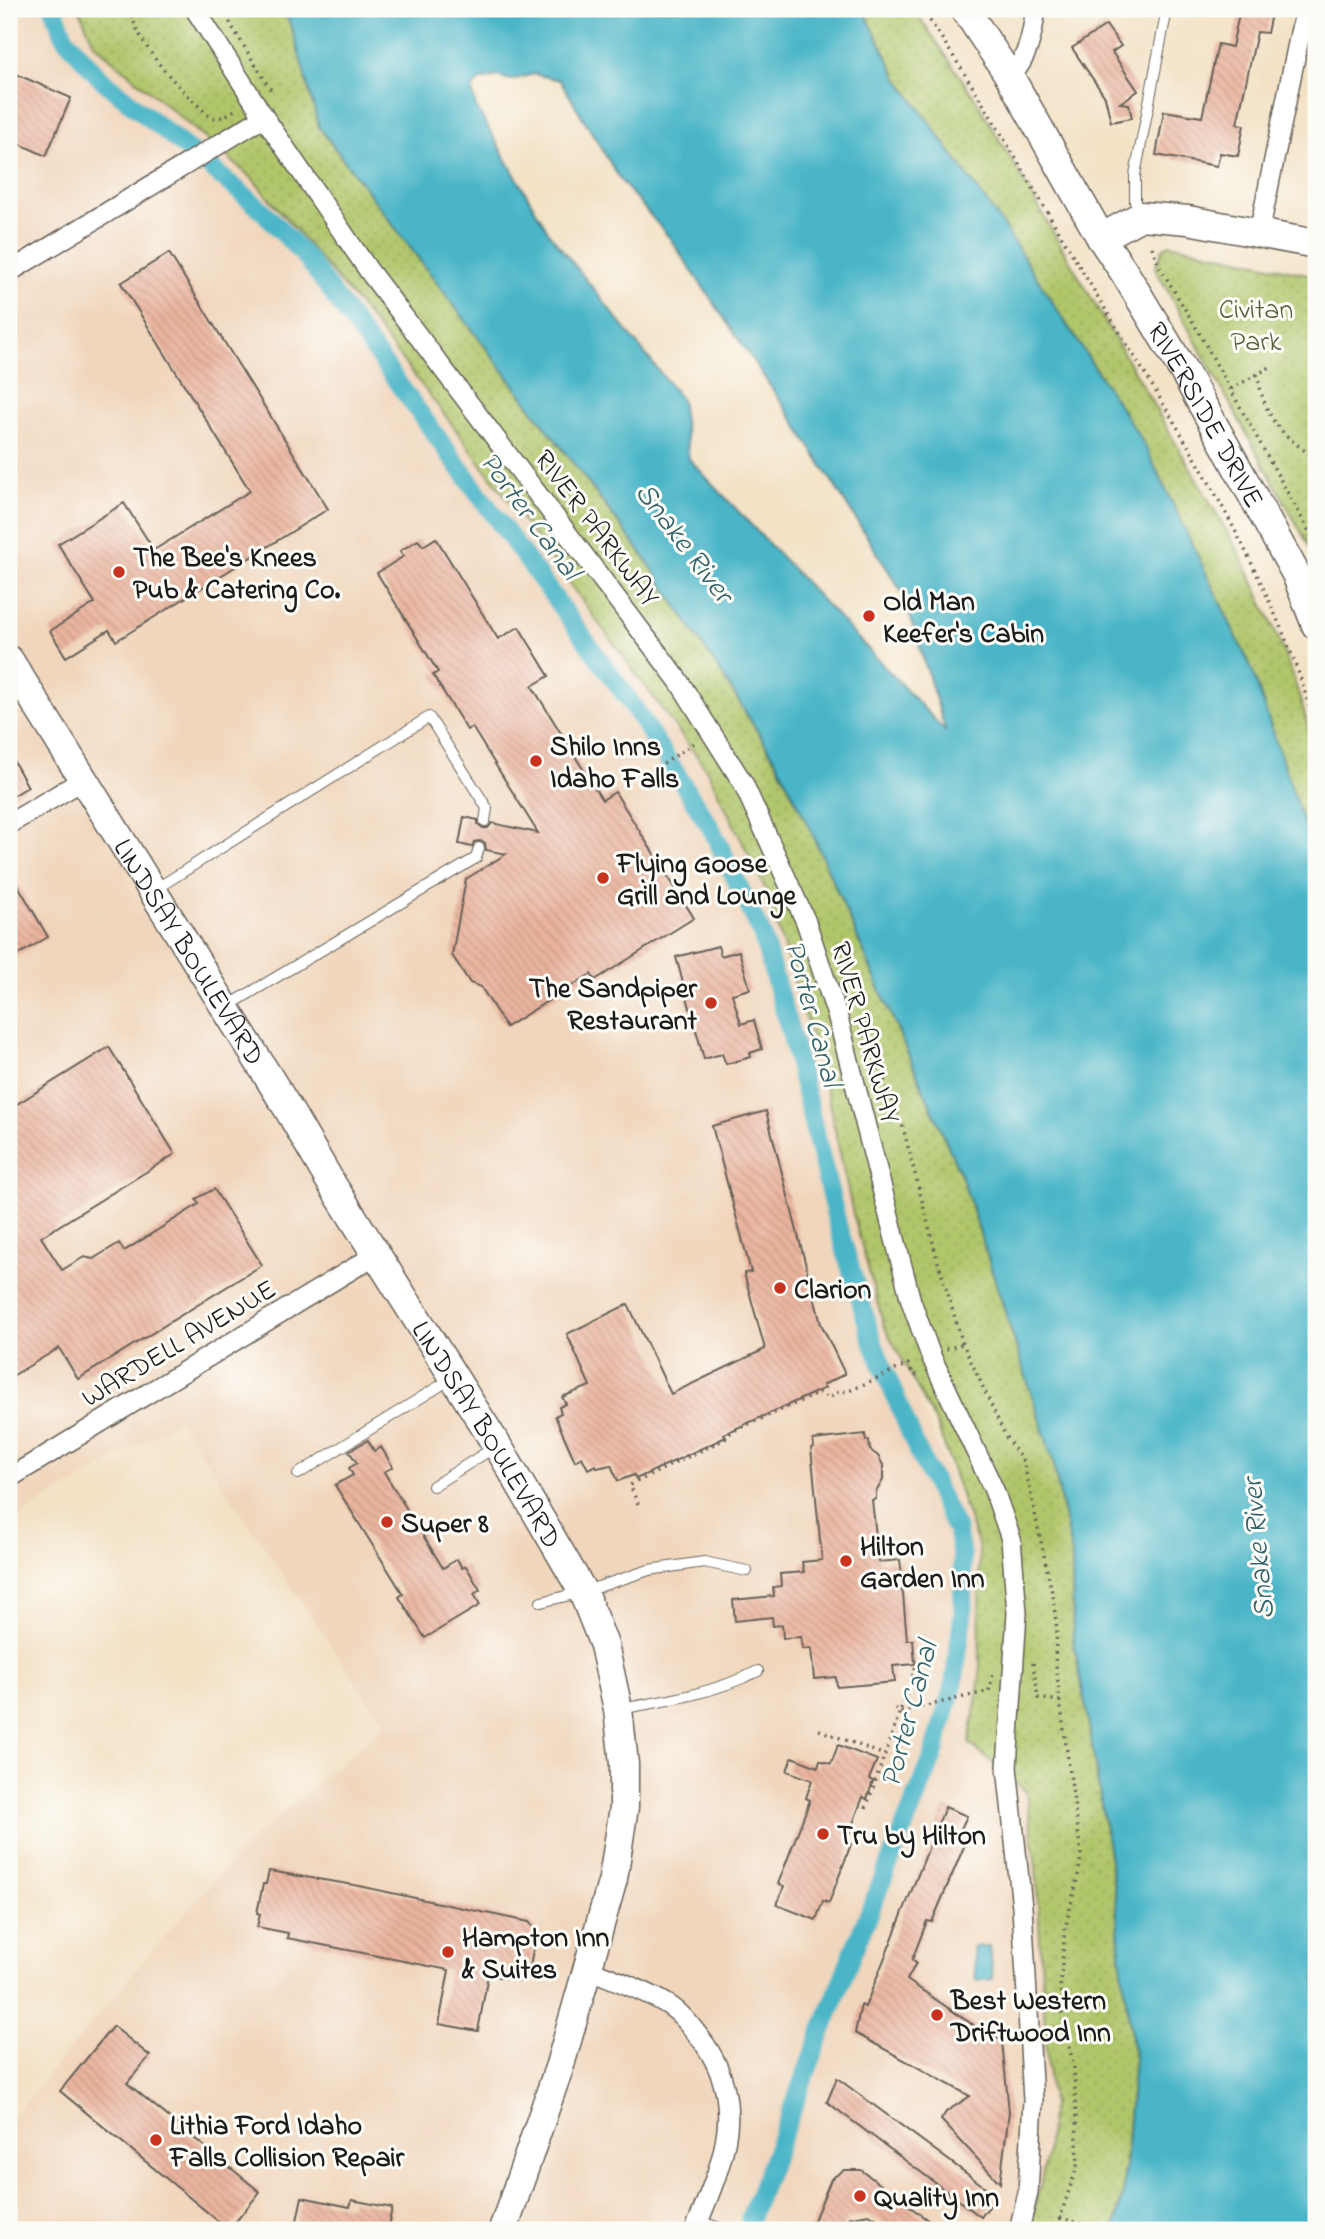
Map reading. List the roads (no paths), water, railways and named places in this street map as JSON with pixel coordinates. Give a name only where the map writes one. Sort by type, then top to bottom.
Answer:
[{"type":"street","name":"RIVER PARKWAY","points":[[195,9],[264,117],[369,271],[678,680],[743,783],[806,922],[838,1018],[912,1301],[931,1356],[994,1490],[1011,1539],[1017,1613],[1007,1767],[1022,1907],[1033,2100],[1028,2193],[1019,2230]]},
{"type":"street","name":"RIVERSIDE DRIVE","points":[[970,9],[1101,238],[1133,286],[1242,475],[1296,574],[1316,625]]},
{"type":"street","points":[[1010,77],[1021,66],[1030,44],[1036,9]]},
{"type":"street","points":[[1259,233],[1305,9]]},
{"type":"street","points":[[9,272],[176,173],[264,117]]},
{"type":"street","points":[[1101,238],[1141,216],[1188,220],[1316,244]]},
{"type":"street","name":"LINDSAY BOULEVARD","points":[[9,660],[333,1186],[497,1446],[583,1592],[604,1645],[618,1709],[624,1764],[624,1807],[613,1879],[560,2065],[503,2230]]},
{"type":"street","points":[[9,824],[83,780]]},
{"type":"street","name":"WARDELL AVENUE","points":[[9,1478],[377,1254]]},
{"type":"street","points":[[588,1969],[646,1992],[670,2006],[691,2026],[718,2063],[726,2090],[728,2123],[725,2149],[697,2225]]},
{"type":"lane","points":[[1135,202],[1135,175],[1167,9]]},
{"type":"lane","points":[[152,891],[429,717],[487,808],[485,821]]},
{"type":"lane","points":[[225,1008],[476,858],[479,848]]},
{"type":"lane","points":[[298,1474],[454,1377]]},
{"type":"lane","points":[[433,1486],[497,1446]]},
{"type":"lane","points":[[541,1602],[583,1592],[649,1570],[704,1562],[747,1571]]},
{"type":"lane","points":[[618,1709],[687,1697],[737,1681],[758,1671]]},
{"type":"lane","points":[[697,2225],[724,2230]]},
{"type":"water","name":"Snake River","points":[[284,9],[863,9],[897,77],[1000,221],[1144,444],[1251,667],[1316,861],[1316,2230],[1114,2230],[1123,2193],[1134,2057],[1115,1893],[1073,1638],[1072,1555],[1053,1461],[963,1180],[812,833],[778,764],[645,558],[319,127]],"holes":[[[534,74],[560,80],[621,181],[669,237],[794,421],[903,594],[946,732],[689,459],[681,399],[549,233],[476,107],[472,90],[478,81],[497,76],[511,80]]]},
{"type":"water","points":[[990,1946],[993,1979],[976,1981],[973,1947]]},
{"type":"waterway","name":"Porter Canal","points":[[54,9],[65,38],[100,78],[261,209],[308,260],[629,700],[711,828],[761,932],[791,1034],[838,1226],[873,1343],[917,1449],[957,1531],[962,1559],[963,1613],[954,1682],[933,1757],[852,1954],[750,2218]]},
{"type":"place","name":"The Bee's Knees Pub & Catering Co.","points":[[119,572]]},
{"type":"place","name":"Old Man Keefer's Cabin","points":[[869,616]]},
{"type":"place","name":"Shilo Inns Idaho Falls","points":[[536,761]]},
{"type":"place","name":"Flying Goose Grill and Lounge","points":[[603,878]]},
{"type":"place","name":"The Sandpiper Restaurant","points":[[711,1003]]},
{"type":"place","name":"Clarion","points":[[780,1288]]},
{"type":"place","name":"Super 8","points":[[387,1522]]},
{"type":"place","name":"Hilton Garden Inn","points":[[846,1561]]},
{"type":"place","name":"Tru by Hilton","points":[[823,1834]]},
{"type":"place","name":"Hampton Inn & Suites","points":[[448,1952]]},
{"type":"place","name":"Best Western Driftwood Inn","points":[[937,2015]]},
{"type":"place","name":"Lithia Ford Idaho Falls Collision Repair","points":[[156,2140]]},
{"type":"place","name":"Quality Inn","points":[[860,2196]]},
{"type":"park label","name":"Civitan Park","points":[[1256,324]]}]
